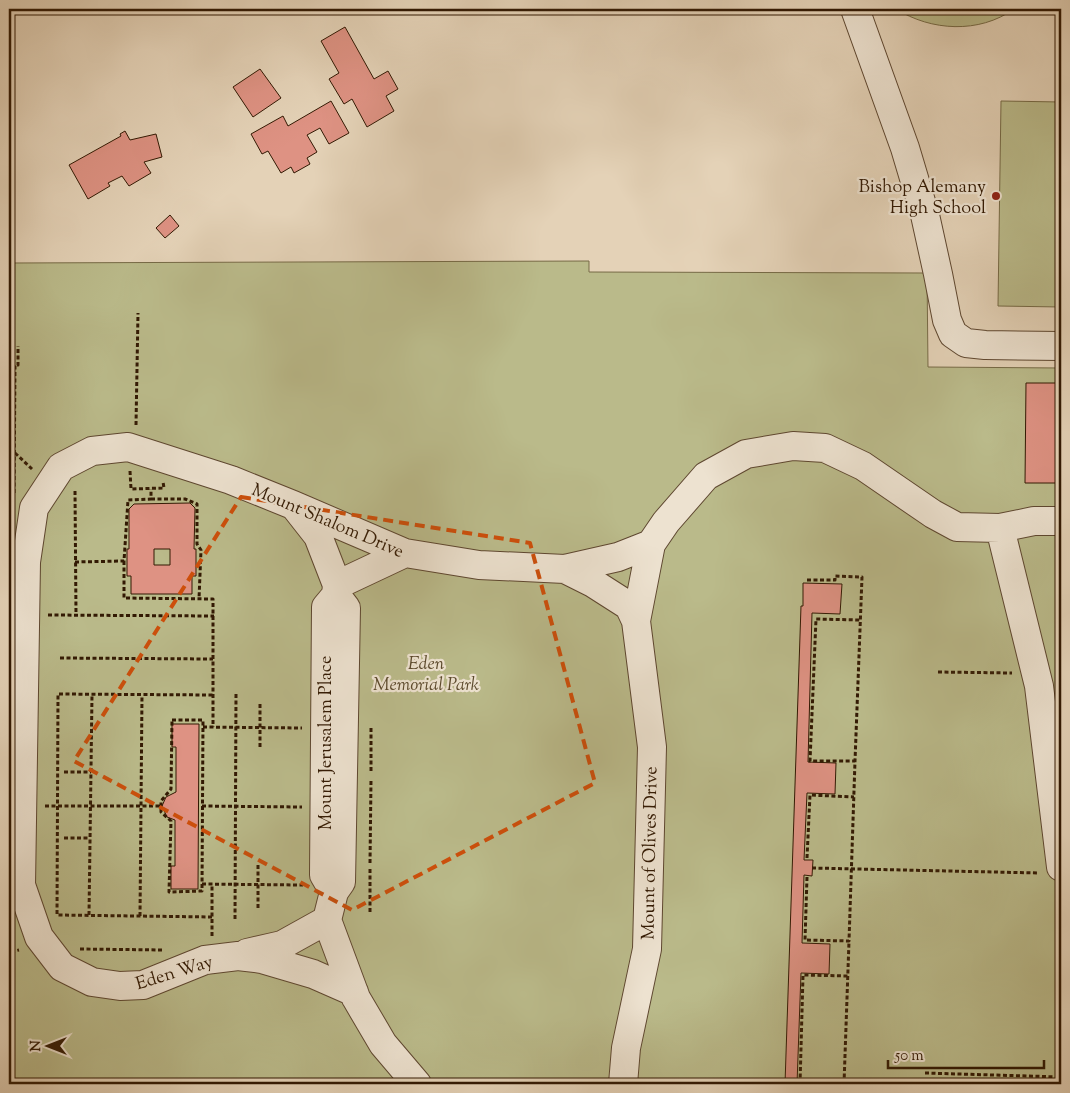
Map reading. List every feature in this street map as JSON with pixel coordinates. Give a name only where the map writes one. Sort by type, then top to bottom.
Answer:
[{"type":"street","points":[[855,9],[904,148],[925,215],[947,320],[953,334],[966,343],[1061,346]]},
{"type":"street","points":[[651,544],[666,522],[706,476],[746,454],[793,446],[824,448],[863,466],[933,514],[957,527],[1000,528],[1034,521],[1061,521]]},
{"type":"street","name":"Mount Shalom Drive","points":[[15,879],[22,806],[25,614],[17,563],[34,508],[61,467],[92,451],[128,447],[231,480],[405,554],[479,565],[565,569],[618,557],[651,544]]},
{"type":"street","name":"Mount Jerusalem Place","points":[[293,505],[318,536],[336,590],[346,608],[341,882],[332,888]]},
{"type":"street","points":[[1000,528],[1039,686],[1052,870]]},
{"type":"street","name":"Mount of Olives Drive","points":[[636,621],[651,544]]},
{"type":"street","points":[[336,590],[405,554]]},
{"type":"street","name":"Mount of Olives Drive","points":[[565,569],[629,606],[636,621],[652,747],[647,949],[626,1048],[623,1084]]},
{"type":"street","name":"Mount Jerusalem Place","points":[[327,920],[332,888],[324,875],[326,607],[336,590]]},
{"type":"street","name":"Eden Way","points":[[15,879],[43,944],[62,967],[92,982],[120,986],[143,985],[205,960],[238,956],[262,959],[314,974],[354,992]]},
{"type":"street","points":[[238,956],[282,945],[327,920],[356,998],[383,1044],[417,1084]]},
{"type":"path","points":[[136,450],[138,313]]},
{"type":"path","points":[[14,499],[15,365],[18,365],[18,346]]},
{"type":"path","points":[[73,461],[76,615]]},
{"type":"path","points":[[151,489],[151,500]]},
{"type":"path","points":[[198,599],[201,550],[198,544],[197,504],[185,499],[128,500],[124,561],[124,598],[198,599],[213,599],[213,727]]},
{"type":"path","points":[[75,562],[124,561]]},
{"type":"path","points":[[807,580],[835,580],[835,576],[862,577],[844,1084]]},
{"type":"path","points":[[25,614],[214,616]]},
{"type":"path","points":[[855,761],[810,761],[816,619],[860,620]]},
{"type":"path","points":[[60,658],[213,659]]},
{"type":"path","points":[[938,672],[1036,674]]},
{"type":"path","points":[[212,917],[57,915],[58,694],[213,695]]},
{"type":"path","points":[[235,919],[236,694]]},
{"type":"path","points":[[89,915],[92,695]]},
{"type":"path","points":[[140,916],[142,695]]},
{"type":"path","points":[[260,704],[260,748]]},
{"type":"path","points":[[172,720],[203,720],[202,891],[169,892],[171,821],[162,812],[162,806],[162,801],[172,789],[172,720]]},
{"type":"path","points":[[203,727],[325,728]]},
{"type":"path","points":[[371,728],[371,773]]},
{"type":"path","points":[[64,772],[91,772]]},
{"type":"path","points":[[370,863],[371,779]]},
{"type":"path","points":[[807,858],[810,795],[854,797]]},
{"type":"path","points":[[22,806],[162,806]]},
{"type":"path","points":[[202,806],[324,807]]},
{"type":"path","points":[[64,838],[90,838]]},
{"type":"path","points":[[258,865],[258,909]]},
{"type":"path","points":[[812,868],[1052,870]]},
{"type":"path","points":[[370,869],[370,914]]},
{"type":"path","points":[[807,877],[805,940],[849,941]]},
{"type":"path","points":[[202,884],[332,888]]},
{"type":"path","points":[[211,959],[212,884]]},
{"type":"path","points":[[9,1015],[10,952],[43,944],[164,950]]},
{"type":"path","points":[[800,1084],[803,975],[848,976]]},
{"type":"path","points":[[925,1073],[1061,1077]]},
{"type":"highlighted area","points":[[241,497],[530,543],[595,783],[352,910],[74,761]]},
{"type":"green space","points":[[896,9],[1014,9],[986,23],[955,27],[924,22]]},
{"type":"green space","points":[[1001,101],[1061,102],[1061,307],[998,306]]},
{"type":"green space","name":"Eden Memorial Park","points":[[589,261],[589,272],[927,273],[928,367],[1061,368],[1061,1084],[9,1084],[9,263]]},
{"type":"building","points":[[345,27],[374,79],[388,71],[398,89],[386,96],[394,111],[367,127],[352,99],[344,104],[329,79],[339,73],[321,41]]},
{"type":"building","points":[[260,69],[281,98],[253,117],[233,87]]},
{"type":"building","points":[[331,101],[349,133],[329,144],[320,128],[307,135],[317,152],[307,158],[310,164],[294,173],[291,167],[281,173],[268,151],[262,154],[251,134],[283,116],[288,126]]},
{"type":"building","points":[[125,131],[130,140],[156,134],[162,157],[144,162],[151,173],[129,186],[122,176],[108,183],[110,186],[88,199],[69,165],[121,136],[120,134]]},
{"type":"building","points":[[170,215],[179,226],[165,238],[156,228]]},
{"type":"building","points":[[1026,383],[1061,383],[1061,483],[1025,483]]},
{"type":"building","points":[[190,503],[195,508],[194,549],[196,549],[196,576],[192,576],[192,594],[131,594],[131,576],[127,576],[127,549],[129,549],[129,509],[134,504]],"holes":[[[154,549],[170,549],[170,565],[154,565]]]},
{"type":"building","points":[[803,583],[842,584],[840,614],[812,613],[808,762],[836,763],[835,794],[807,793],[804,860],[813,860],[812,876],[804,875],[802,943],[830,944],[829,974],[801,973],[797,1084],[785,1084],[801,606],[803,606]]},
{"type":"building","points":[[172,724],[199,724],[198,889],[171,889],[171,866],[175,866],[175,820],[167,817],[162,806],[166,797],[176,792],[176,747],[172,747]]},
{"type":"place","name":"Bishop Alemany High School","points":[[996,196]]}]
